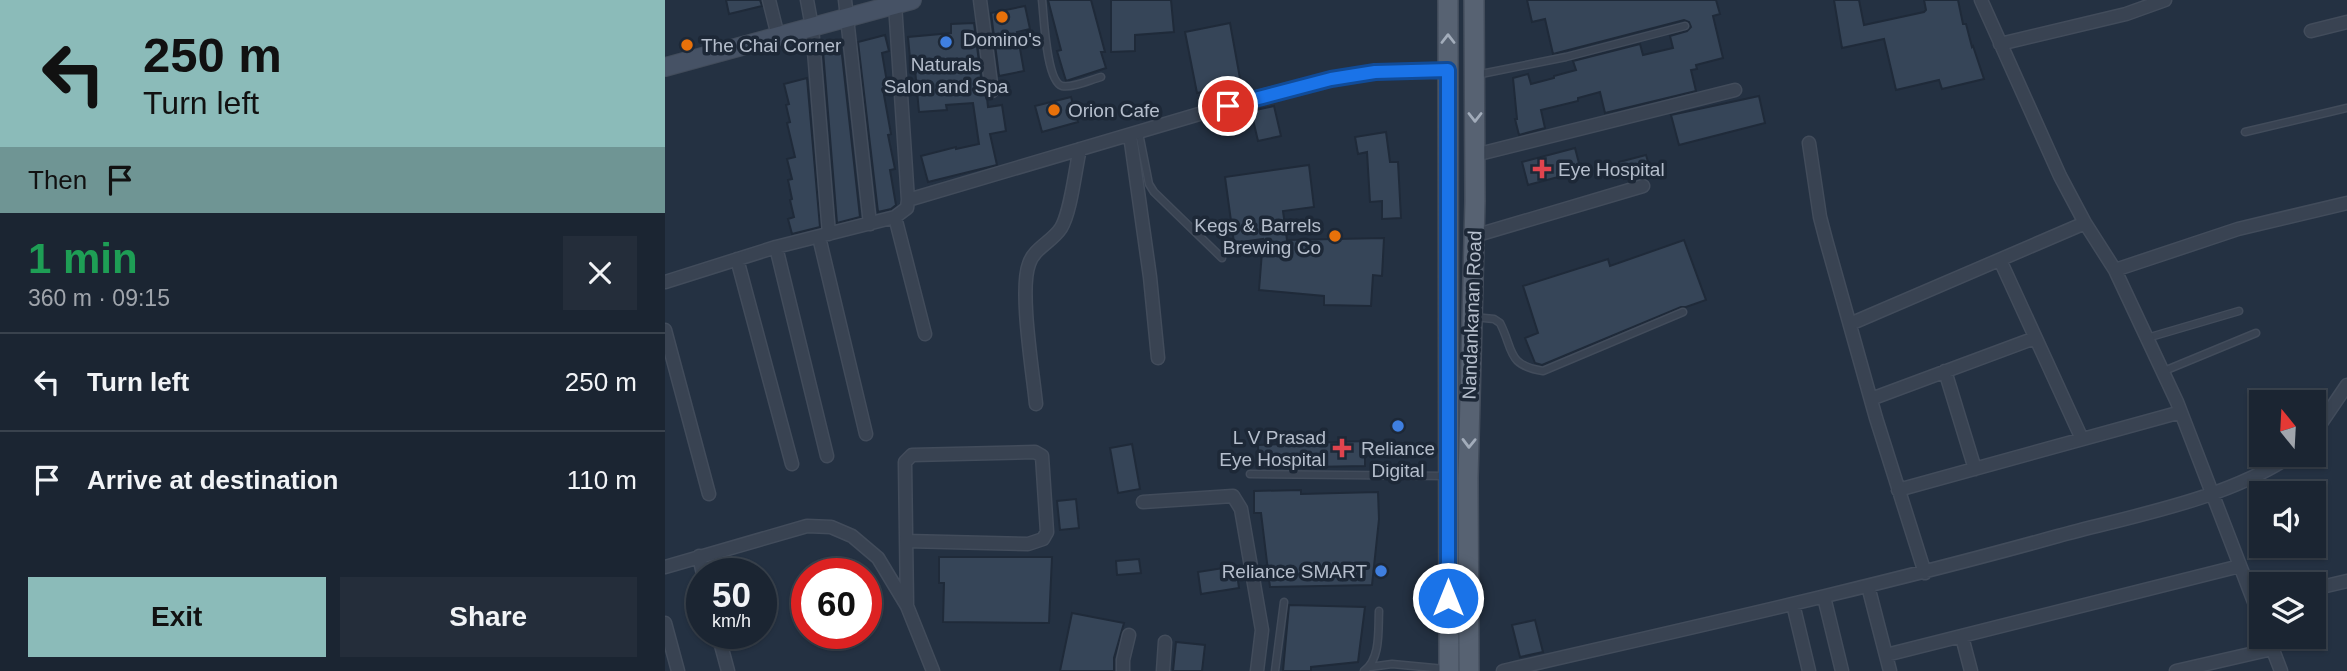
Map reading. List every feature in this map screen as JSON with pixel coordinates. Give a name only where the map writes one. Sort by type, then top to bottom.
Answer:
[{"type":"main road","points":[[1448,0],[1449,670]]},
{"type":"main road","name":"Nandankanan Road","points":[[1469,671],[1468,478],[1474,236],[1474,0]]},
{"type":"main road","points":[[665,67],[812,27],[847,9],[903,2]]},
{"type":"street","points":[[769,0],[778,36]]},
{"type":"street","points":[[807,0],[812,27],[824,236],[866,434]]},
{"type":"street","points":[[980,0],[992,91]]},
{"type":"street","points":[[1981,0],[2060,176],[2085,223],[2115,270],[2163,372],[2249,584]]},
{"type":"street","points":[[2000,44],[2126,14],[2165,0]]},
{"type":"street","points":[[665,282],[776,247],[895,217],[907,208],[903,2]]},
{"type":"street","points":[[847,9],[870,224]]},
{"type":"street","points":[[2311,31],[2347,22]]},
{"type":"street","points":[[908,200],[1250,99],[1331,79],[1375,72],[1448,70]]},
{"type":"street","points":[[1475,155],[1735,90]]},
{"type":"street","points":[[1135,134],[1158,358]]},
{"type":"street","points":[[1809,143],[1820,217],[1871,399],[1925,573]]},
{"type":"street","points":[[1036,404],[1025,292],[1027,271],[1030,261],[1065,221],[1080,149]]},
{"type":"street","points":[[1474,236],[1643,186]]},
{"type":"street","points":[[2115,270],[2238,229],[2347,203]]},
{"type":"street","points":[[895,217],[925,334]]},
{"type":"street","points":[[1850,324],[2085,223]]},
{"type":"street","points":[[776,247],[827,456]]},
{"type":"street","points":[[737,259],[792,464]]},
{"type":"street","points":[[2000,260],[2082,439]]},
{"type":"street","points":[[665,330],[709,494]]},
{"type":"street","points":[[1871,399],[2035,338]]},
{"type":"street","points":[[1945,371],[1975,469]]},
{"type":"street","points":[[2326,416],[2347,385]]},
{"type":"street","points":[[1898,490],[2181,412]]},
{"type":"street","points":[[906,541],[1027,544],[1043,539],[1047,532],[1042,456],[1035,452],[907,458],[905,462],[906,541],[907,606]]},
{"type":"street","points":[[1503,671],[1925,573],[2213,494],[2273,467]]},
{"type":"street","points":[[1143,502],[1233,496],[1241,509],[1262,631],[1257,671]]},
{"type":"street","points":[[665,567],[807,526],[831,527],[852,536],[878,558],[907,606],[933,671]]},
{"type":"street","points":[[1886,655],[2240,566]]},
{"type":"street","points":[[2326,586],[2347,581]]},
{"type":"street","points":[[1868,586],[1890,671]]},
{"type":"street","points":[[1823,597],[1842,671]]},
{"type":"street","points":[[1793,604],[1809,671]]},
{"type":"street","points":[[665,623],[678,671]]},
{"type":"street","points":[[1123,671],[1129,635]]},
{"type":"street","points":[[1962,637],[1972,671]]},
{"type":"street","points":[[1163,671],[1165,642]]},
{"type":"street","points":[[722,649],[728,671]]},
{"type":"street","points":[[2176,671],[2250,649]]},
{"type":"street","points":[[2272,649],[2281,671]]},
{"type":"lane","points":[[1042,0],[1049,61],[1055,81],[1060,86],[1069,86],[1101,77]]},
{"type":"lane","points":[[1475,76],[1566,57],[1685,26]]},
{"type":"lane","points":[[2245,132],[2347,108]]},
{"type":"lane","points":[[1135,134],[1149,184],[1154,192],[1222,258]]},
{"type":"lane","points":[[2147,338],[2239,311]]},
{"type":"lane","points":[[1472,317],[1494,319],[1500,323],[1514,359],[1529,369],[1543,371],[1683,312]]},
{"type":"lane","points":[[2163,372],[2256,333]]},
{"type":"lane","points":[[1250,474],[1449,476]]},
{"type":"lane","points":[[1275,671],[1285,601]]},
{"type":"lane","points":[[1367,669],[1376,651],[1379,611]]},
{"type":"lane","points":[[1367,669],[1392,664],[1449,670]]},
{"type":"building","points":[[726,0],[760,0],[762,6],[729,14]]},
{"type":"building","points":[[1048,0],[1091,0],[1105,52],[1101,52],[1106,68],[1066,81],[1057,51],[1061,50]]},
{"type":"building","points":[[1111,0],[1171,0],[1174,32],[1135,35],[1135,51],[1111,52]]},
{"type":"building","points":[[1527,0],[1716,0],[1720,14],[1713,16],[1723,58],[1696,65],[1697,69],[1691,70],[1696,91],[1605,113],[1600,92],[1578,98],[1578,101],[1541,110],[1545,128],[1519,135],[1515,119],[1513,78],[1528,74],[1531,84],[1554,78],[1576,70],[1573,61],[1640,44],[1643,55],[1673,48],[1670,36],[1687,31],[1691,27],[1689,22],[1684,20],[1553,54],[1545,19],[1532,22]]},
{"type":"building","points":[[1834,0],[1859,0],[1864,25],[1924,12],[1924,0],[1958,0],[1963,24],[1966,24],[1984,79],[1942,89],[1939,80],[1896,90],[1884,39],[1842,48]]},
{"type":"building","points":[[1025,6],[1030,29],[1017,32],[1024,71],[999,76],[991,13]]},
{"type":"building","points":[[974,23],[983,93],[988,107],[1002,105],[1006,131],[990,134],[997,165],[928,182],[921,156],[979,144],[973,103],[946,105],[947,110],[919,112],[915,69],[911,69],[908,37],[951,33],[951,24]]},
{"type":"building","points":[[1230,23],[1241,84],[1197,93],[1185,32]]},
{"type":"building","points":[[885,35],[889,51],[882,53],[889,94],[884,95],[895,169],[890,170],[896,205],[878,212],[858,42]]},
{"type":"building","points":[[841,46],[860,217],[837,223],[823,51]]},
{"type":"building","points":[[807,78],[820,227],[792,234],[788,219],[794,217],[788,180],[792,179],[787,159],[795,157],[787,123],[790,122],[786,105],[789,104],[784,84]]},
{"type":"building","points":[[1759,96],[1765,123],[1679,145],[1671,115]]},
{"type":"building","points":[[1071,97],[1078,122],[1042,132],[1035,106]]},
{"type":"building","points":[[1274,106],[1281,136],[1258,141],[1251,111]]},
{"type":"building","points":[[1386,132],[1390,162],[1398,162],[1401,218],[1382,219],[1382,201],[1370,202],[1367,152],[1358,154],[1355,137]]},
{"type":"building","points":[[1575,148],[1581,171],[1528,185],[1522,162]]},
{"type":"building","points":[[1646,155],[1651,172],[1624,179],[1619,162]]},
{"type":"building","points":[[1309,165],[1314,207],[1283,211],[1287,240],[1384,238],[1382,276],[1373,275],[1371,306],[1324,305],[1324,296],[1259,290],[1263,239],[1234,243],[1225,177]]},
{"type":"building","points":[[1684,240],[1706,300],[1681,307],[1542,365],[1535,363],[1525,338],[1538,333],[1523,286],[1608,259],[1610,266]]},
{"type":"building","points":[[1365,441],[1365,466],[1259,468],[1258,445]]},
{"type":"building","points":[[1132,444],[1140,489],[1118,493],[1110,448]]},
{"type":"building","points":[[1301,490],[1301,494],[1378,492],[1379,519],[1372,585],[1270,587],[1261,513],[1254,513],[1254,491]]},
{"type":"building","points":[[1076,499],[1079,528],[1060,530],[1057,501]]},
{"type":"building","points":[[939,557],[1052,557],[1049,623],[943,622],[944,583],[939,583]]},
{"type":"building","points":[[1139,559],[1141,573],[1117,575],[1116,561]]},
{"type":"building","points":[[1236,566],[1239,588],[1201,594],[1198,572]]},
{"type":"building","points":[[1289,605],[1365,607],[1358,662],[1311,667],[1311,671],[1283,671]]},
{"type":"building","points":[[1072,613],[1124,623],[1114,658],[1114,671],[1060,671]]},
{"type":"building","points":[[1535,620],[1543,652],[1520,657],[1512,625]]},
{"type":"building","points":[[1176,642],[1205,645],[1202,671],[1173,671]]},
{"type":"place","name":"Domino's","points":[[1002,17]]},
{"type":"place","name":"Naturals Salon and Spa","points":[[946,42]]},
{"type":"place","name":"The Chai Corner","points":[[687,45]]},
{"type":"place","name":"Orion Cafe","points":[[1054,110]]},
{"type":"place","name":"Eye Hospital","points":[[1542,169]]},
{"type":"place","name":"Kegs & Barrels Brewing Co","points":[[1335,236]]},
{"type":"place","name":"Reliance Digital","points":[[1398,426]]},
{"type":"place","name":"L V Prasad Eye Hospital","points":[[1342,448]]},
{"type":"place","name":"Reliance SMART","points":[[1381,571]]},
{"type":"route","points":[[1228,106],[1331,79],[1375,72],[1448,70],[1448,598]]}]
